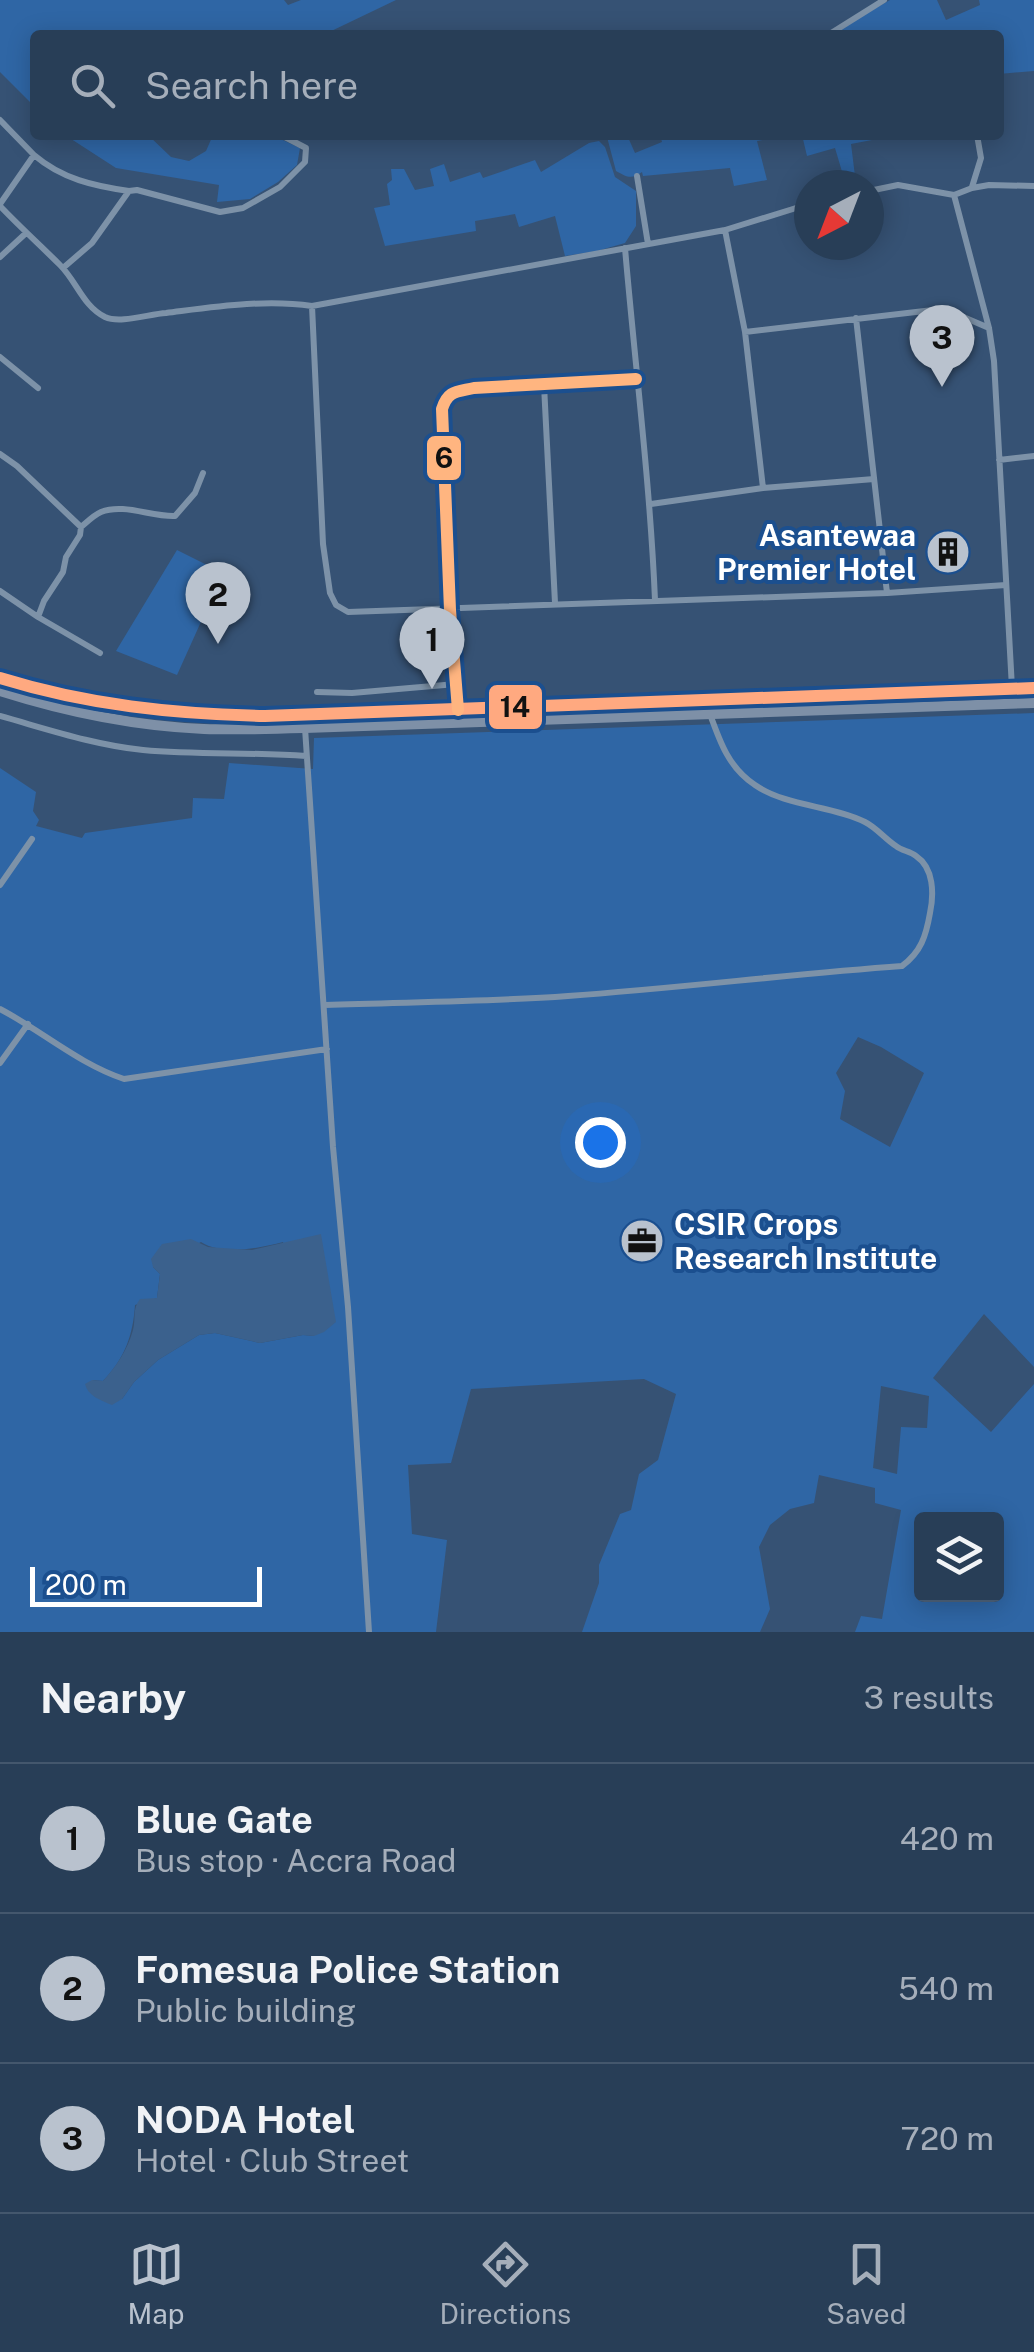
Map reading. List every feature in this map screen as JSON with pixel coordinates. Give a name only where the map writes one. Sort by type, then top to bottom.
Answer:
[{"type":"highway","points":[[0,678],[62,696],[121,706],[178,713],[266,716],[1034,688]]},
{"type":"highway","points":[[0,691],[104,718],[185,728],[253,729],[1034,703]]},
{"type":"street","points":[[836,30],[884,0]]},
{"type":"street","points":[[0,120],[34,156],[60,174],[220,212],[243,208],[280,187],[305,162],[306,140]]},
{"type":"street","points":[[291,140],[306,148]]},
{"type":"street","points":[[972,188],[980,158],[978,140]]},
{"type":"street","points":[[34,156],[0,205],[63,268],[93,310],[110,320],[285,302],[312,306],[725,230],[794,209]]},
{"type":"street","points":[[638,176],[648,244]]},
{"type":"street","points":[[884,188],[898,185],[954,195],[989,185],[1034,186]]},
{"type":"street","points":[[63,268],[92,243],[129,191]]},
{"type":"street","points":[[954,195],[989,328],[994,362],[1012,689]]},
{"type":"street","points":[[725,230],[745,332],[763,488]]},
{"type":"street","points":[[0,257],[26,234]]},
{"type":"street","points":[[625,248],[651,504],[656,600]]},
{"type":"street","points":[[312,306],[323,544],[330,593],[336,605],[348,612],[1006,585]]},
{"type":"street","points":[[745,332],[933,310],[989,328]]},
{"type":"street","points":[[856,318],[887,592]]},
{"type":"street","points":[[0,357],[38,388]]},
{"type":"street","points":[[458,710],[442,409],[446,398],[474,388],[636,378]]},
{"type":"street","points":[[544,385],[555,604]]},
{"type":"street","points":[[0,454],[81,527]]},
{"type":"street","points":[[1000,460],[1034,456]]},
{"type":"street","points":[[38,617],[63,572],[81,527],[99,512],[120,508],[160,517],[175,516],[195,493],[203,473]]},
{"type":"street","points":[[651,504],[763,488],[874,479]]},
{"type":"street","points":[[0,591],[100,652]]},
{"type":"street","points":[[316,692],[352,693],[456,684]]},
{"type":"street","points":[[325,1005],[564,997],[902,966],[914,957],[922,945],[932,904],[932,882],[922,861],[864,822],[788,800],[753,784],[721,747],[710,714]]},
{"type":"street","points":[[0,716],[58,734],[139,750],[306,756]]},
{"type":"street","points":[[305,728],[369,1632]]},
{"type":"street","points":[[0,885],[32,839]]},
{"type":"street","points":[[0,1009],[98,1070],[124,1078],[328,1049]]},
{"type":"street","points":[[0,1063],[28,1024]]},
{"type":"shaded area","points":[[0,0],[284,0],[288,5],[301,0],[396,0],[333,30],[30,30],[30,102],[0,72]]},
{"type":"shaded area","points":[[890,0],[937,0],[946,20],[980,5],[979,0],[1034,0],[1034,71],[1004,74],[1004,30],[838,30]]},
{"type":"shaded area","points":[[73,140],[153,140],[171,157],[189,161],[206,151],[211,140],[283,140],[300,148],[297,165],[250,199],[217,202],[219,185],[116,168]]},
{"type":"shaded area","points":[[608,140],[629,140],[635,153],[661,140],[763,140],[757,141],[767,180],[734,186],[730,168],[643,176],[642,172],[632,177],[616,171]]},
{"type":"shaded area","points":[[803,140],[872,140],[851,144],[854,170],[842,170],[835,148],[807,156]]},
{"type":"shaded area","points":[[599,141],[605,147],[615,177],[636,191],[636,226],[625,243],[565,256],[555,216],[519,227],[515,214],[475,221],[476,231],[385,246],[374,208],[390,205],[387,184],[392,180],[391,169],[404,169],[415,190],[434,186],[430,169],[444,164],[450,182],[480,172],[483,178],[535,160],[541,172]]},
{"type":"shaded area","points":[[177,550],[223,573],[177,675],[116,651]]},
{"type":"shaded area","points":[[1034,713],[1034,1367],[984,1314],[933,1378],[991,1432],[1034,1384],[1034,1632],[855,1632],[861,1616],[882,1619],[901,1510],[875,1503],[875,1488],[819,1475],[814,1503],[790,1509],[770,1525],[759,1547],[770,1609],[760,1632],[582,1632],[599,1583],[599,1565],[620,1514],[631,1510],[639,1474],[658,1460],[676,1394],[644,1379],[471,1389],[451,1463],[408,1465],[412,1534],[447,1540],[436,1632],[0,1632],[0,768],[36,792],[36,826],[82,838],[85,833],[192,818],[193,798],[224,799],[229,763],[313,769],[314,738]],"holes":[[[858,1037],[924,1073],[890,1147],[840,1119],[845,1091],[836,1073]],[[201,1242],[231,1250],[283,1242],[314,1336],[260,1343],[215,1333],[199,1335],[158,1360],[122,1399],[92,1380],[103,1381],[122,1355],[135,1305],[157,1298],[160,1274],[153,1267]],[[881,1386],[929,1396],[927,1428],[901,1427],[897,1474],[873,1468]]]},
{"type":"shaded area","points":[[321,1234],[336,1322],[324,1332],[260,1343],[215,1333],[199,1335],[158,1360],[112,1405],[89,1392],[85,1384],[103,1381],[125,1351],[140,1299],[157,1298],[160,1274],[151,1259],[162,1244],[191,1239],[208,1247],[252,1250]]},
{"type":"transit line","name":"6","points":[[458,710],[450,610],[444,403],[454,393],[474,388],[636,379]]},
{"type":"transit line","name":"14","points":[[0,678],[65,695],[131,706],[265,716],[1034,688]]},
{"type":"place","name":"NODA Hotel","points":[[942,387]]},
{"type":"place","name":"Asantewaa Premier Hotel","points":[[948,552]]},
{"type":"place","name":"Fomesua Police Station","points":[[218,644]]},
{"type":"place","name":"Blue Gate","points":[[432,689]]},
{"type":"place","name":"CSIR Crops Research Institute","points":[[642,1241]]}]
